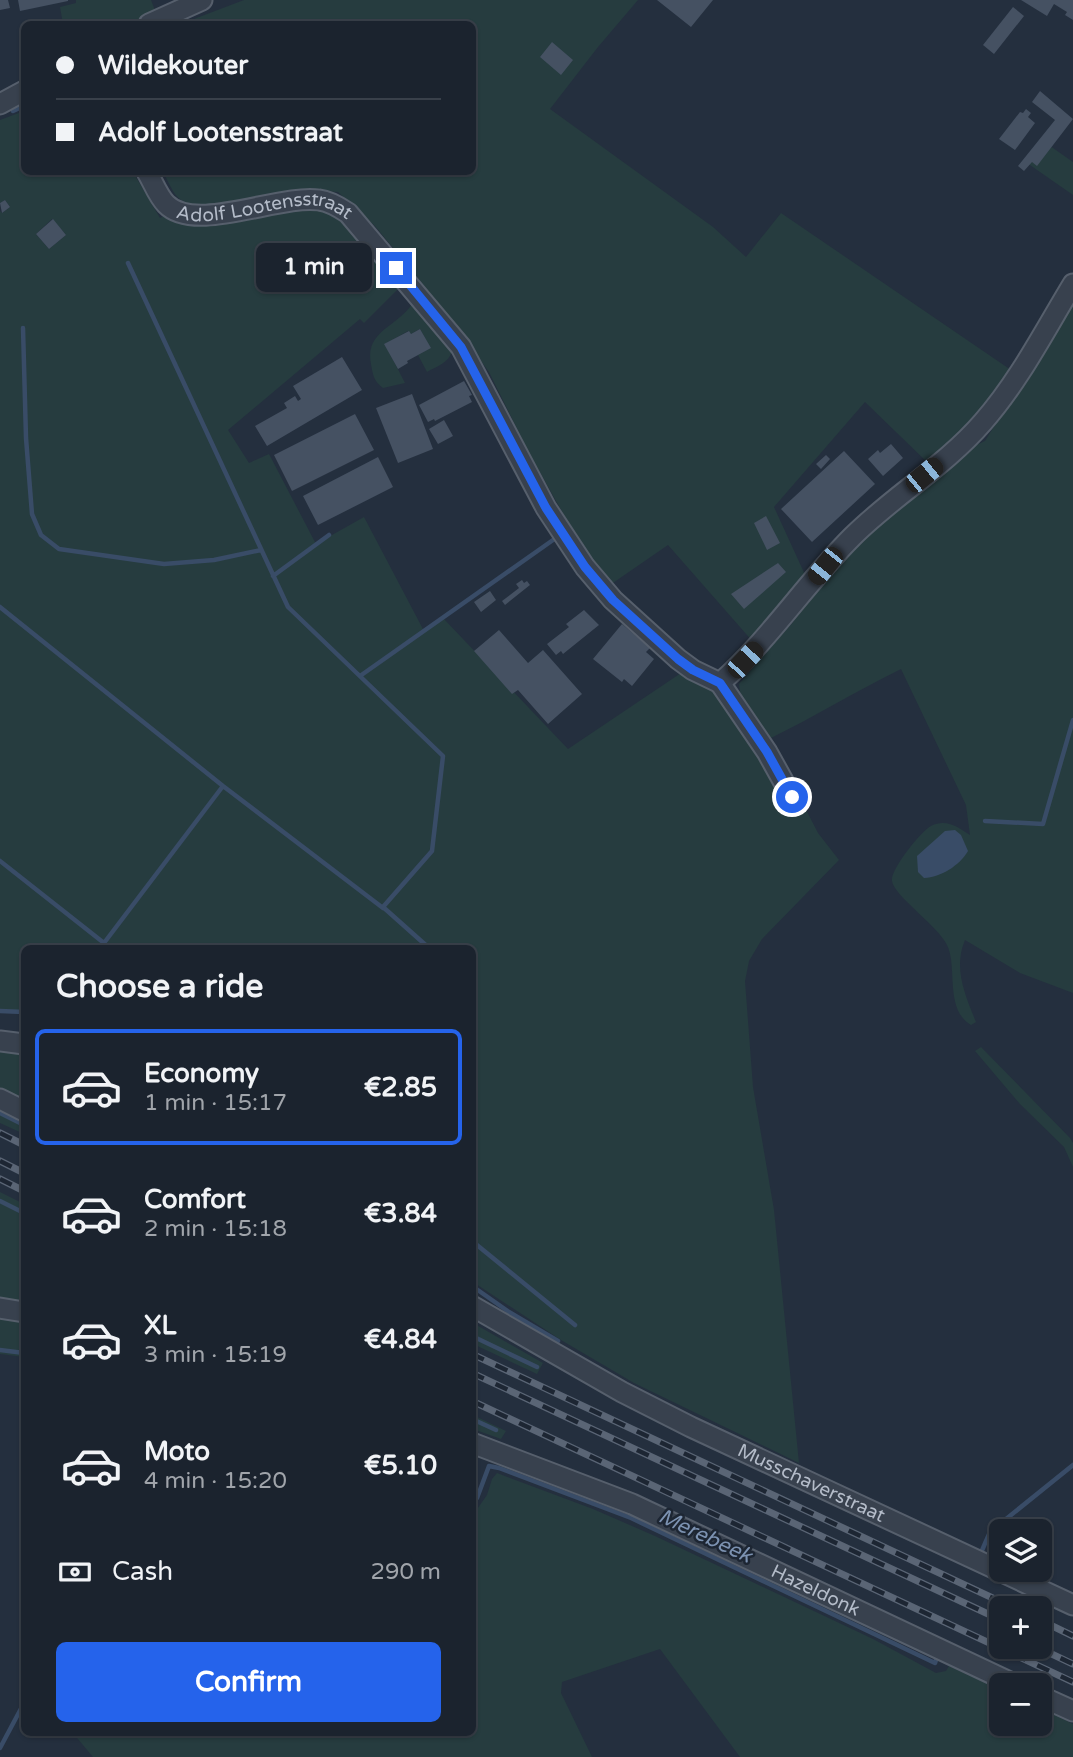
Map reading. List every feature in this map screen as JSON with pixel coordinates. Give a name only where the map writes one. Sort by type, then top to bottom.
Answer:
[{"type":"street","points":[[156,21],[202,0]]},
{"type":"street","points":[[0,103],[21,92]]},
{"type":"street","name":"Adolf Lootensstraat","points":[[149,175],[166,204],[188,216],[215,214],[294,199],[319,200],[336,205],[348,213],[461,347],[546,508],[585,567],[613,600],[678,659],[693,670],[720,683]]},
{"type":"street","points":[[792,797],[767,752],[720,683],[764,640],[850,538],[982,423],[1023,367],[1073,284]]},
{"type":"street","points":[[0,1041],[21,1044]]},
{"type":"street","points":[[0,1099],[21,1110]]},
{"type":"street","points":[[0,1308],[21,1312]]},
{"type":"street","name":"Musschaverstraat","points":[[476,1308],[622,1392],[691,1427],[1073,1605]]},
{"type":"street","name":"Hazeldonk","points":[[476,1444],[632,1504],[991,1673]]},
{"type":"street","points":[[1052,1701],[1073,1711]]},
{"type":"green space","points":[[76,0],[151,0],[156,13],[140,21],[62,21],[60,7],[76,3]]},
{"type":"green space","points":[[244,0],[638,0],[550,109],[713,227],[746,257],[781,213],[1011,370],[978,420],[928,463],[865,402],[774,507],[807,579],[754,643],[668,545],[610,585],[579,542],[528,451],[489,372],[444,310],[375,226],[338,192],[308,190],[196,206],[179,198],[165,175],[476,175],[476,21],[194,19]]},
{"type":"green space","points":[[21,112],[21,175],[135,175],[160,218],[166,215],[315,205],[338,213],[403,284],[364,323],[360,319],[228,430],[249,463],[269,454],[316,544],[364,517],[424,631],[443,618],[568,749],[684,671],[716,692],[757,747],[790,807],[801,800],[818,833],[839,860],[762,939],[749,961],[745,981],[753,1087],[774,1210],[799,1463],[634,1383],[561,1340],[476,1284],[476,945],[21,945],[21,1012],[0,1012],[0,211],[2,213],[10,207],[5,200],[0,203],[0,120]],"holes":[[[52,219],[66,235],[49,249],[36,234]]]},
{"type":"green space","points":[[1043,141],[1073,162],[1073,195],[1027,163]]},
{"type":"green space","points":[[415,299],[452,351],[445,361],[427,372],[418,355],[430,348],[420,329],[411,334],[408,331],[385,344],[405,383],[383,388],[372,372],[370,352],[373,343]]},
{"type":"green space","points":[[1073,299],[1073,993],[1020,973],[965,940],[960,971],[976,1022],[971,1025],[957,1009],[947,945],[935,929],[900,895],[892,881],[896,868],[907,851],[931,826],[947,823],[970,835],[966,805],[901,669],[769,739],[741,698],[739,684],[793,622],[831,572],[857,545],[970,448],[985,441]]},
{"type":"green space","points":[[981,1047],[1070,1138],[1073,1143],[1073,1167],[1064,1147],[1020,1104],[975,1051]]},
{"type":"green space","points":[[0,1052],[21,1054],[21,1104],[0,1094]]},
{"type":"green space","points":[[0,1106],[21,1116],[21,1133],[0,1123]]},
{"type":"green space","points":[[0,1192],[21,1202],[21,1304],[0,1299]]},
{"type":"green space","points":[[0,1318],[21,1321],[21,1357],[0,1354]]},
{"type":"green space","points":[[476,1325],[543,1363],[537,1374],[476,1345]]},
{"type":"green space","points":[[476,1417],[506,1431],[501,1439],[476,1430]]},
{"type":"green space","points":[[497,1473],[593,1509],[655,1536],[873,1639],[936,1673],[946,1671],[949,1666],[989,1684],[989,1736],[1052,1736],[1052,1714],[1073,1724],[1073,1757],[740,1757],[660,1649],[562,1682],[561,1693],[592,1757],[93,1757],[76,1736],[476,1736],[476,1511]]},
{"type":"water","points":[[955,830],[961,835],[968,851],[949,870],[924,878],[918,872],[917,856],[945,831]]},
{"type":"building","points":[[0,0],[8,0],[10,8],[0,10]]},
{"type":"building","points":[[18,0],[68,0],[68,1],[20,11]]},
{"type":"building","points":[[657,0],[713,0],[691,27]]},
{"type":"building","points":[[1021,0],[1073,0],[1073,20],[1065,15],[1067,12],[1054,4],[1047,16]]},
{"type":"building","points":[[1013,7],[1024,16],[994,54],[983,45]]},
{"type":"building","points":[[552,42],[573,60],[561,75],[540,57]]},
{"type":"building","points":[[1040,91],[1073,119],[1037,166],[1032,162],[1024,171],[1018,166],[1055,120],[1032,102]]},
{"type":"building","points":[[1026,109],[1031,113],[1028,117],[1035,123],[1015,150],[999,139],[1020,112],[1023,113]]},
{"type":"building","points":[[5,200],[10,207],[2,213],[0,203]]},
{"type":"building","points":[[53,219],[66,235],[49,249],[36,234]]},
{"type":"building","points":[[420,329],[431,348],[398,369],[384,344],[409,331],[411,334]]},
{"type":"building","points":[[342,357],[362,390],[267,446],[255,426],[287,408],[284,403],[295,396],[298,401],[301,399],[293,386]]},
{"type":"building","points":[[464,381],[472,395],[469,396],[472,402],[428,422],[419,405]]},
{"type":"building","points":[[412,394],[433,449],[398,463],[376,408]]},
{"type":"building","points":[[355,414],[374,450],[292,491],[274,455]]},
{"type":"building","points":[[444,420],[453,436],[438,444],[429,429]]},
{"type":"building","points":[[891,444],[903,458],[883,476],[868,459]]},
{"type":"building","points":[[844,451],[875,484],[812,542],[781,509]]},
{"type":"building","points":[[826,455],[830,459],[821,469],[816,464]]},
{"type":"building","points":[[378,457],[393,487],[318,525],[303,496]]},
{"type":"building","points":[[766,516],[780,543],[767,550],[754,523]]},
{"type":"building","points":[[778,563],[786,572],[744,609],[731,594]]},
{"type":"building","points":[[522,580],[530,585],[505,605],[502,601],[519,588],[516,584]]},
{"type":"building","points":[[490,591],[496,600],[481,612],[474,602]]},
{"type":"building","points":[[584,610],[599,625],[563,654],[561,651],[556,655],[547,644],[569,627],[566,624]]},
{"type":"building","points":[[622,624],[650,648],[646,652],[654,659],[632,686],[624,679],[622,682],[593,659]]},
{"type":"building","points":[[499,630],[528,663],[543,650],[582,694],[548,724],[518,690],[512,694],[474,651]]},
{"type":"waterway","points":[[13,111],[21,107]]},
{"type":"waterway","points":[[128,263],[288,607],[443,756],[432,851],[383,907],[426,945]]},
{"type":"waterway","points":[[23,328],[26,438],[32,514],[41,535],[59,549],[164,564],[214,560],[261,550]]},
{"type":"waterway","points":[[273,576],[329,535]]},
{"type":"waterway","points":[[360,676],[553,540]]},
{"type":"waterway","points":[[0,607],[223,786],[383,908]]},
{"type":"waterway","points":[[985,821],[1043,824],[1073,720]]},
{"type":"waterway","points":[[0,861],[104,943],[223,786]]},
{"type":"waterway","points":[[0,1011],[21,1012]]},
{"type":"waterway","points":[[0,1113],[21,1124]]},
{"type":"waterway","points":[[0,1201],[21,1212]]},
{"type":"waterway","points":[[476,1244],[575,1325]]},
{"type":"waterway","points":[[476,1289],[558,1341]]},
{"type":"waterway","points":[[476,1338],[537,1367]]},
{"type":"waterway","points":[[0,1350],[21,1353]]},
{"type":"waterway","points":[[476,1421],[496,1430]]},
{"type":"waterway","name":"Merebeek","points":[[980,1555],[990,1532],[1073,1465]]},
{"type":"waterway","name":"Merebeek","points":[[476,1499],[489,1466],[499,1468],[631,1518],[935,1663],[937,1657]]},
{"type":"waterway","name":"Merebeek","points":[[0,1748],[21,1709]]},
{"type":"railway","points":[[0,1133],[21,1144]]},
{"type":"railway","points":[[0,1161],[21,1172]]},
{"type":"railway","points":[[0,1179],[21,1190]]},
{"type":"railway","points":[[476,1356],[989,1596]]},
{"type":"railway","points":[[476,1375],[989,1614]]},
{"type":"railway","points":[[476,1403],[1073,1682]]},
{"type":"railway","points":[[1052,1626],[1073,1636]]},
{"type":"railway","points":[[1052,1654],[1073,1664]]},
{"type":"route","points":[[396,268],[461,347],[546,508],[585,567],[613,600],[678,659],[693,670],[720,683],[767,752],[792,797]]}]
